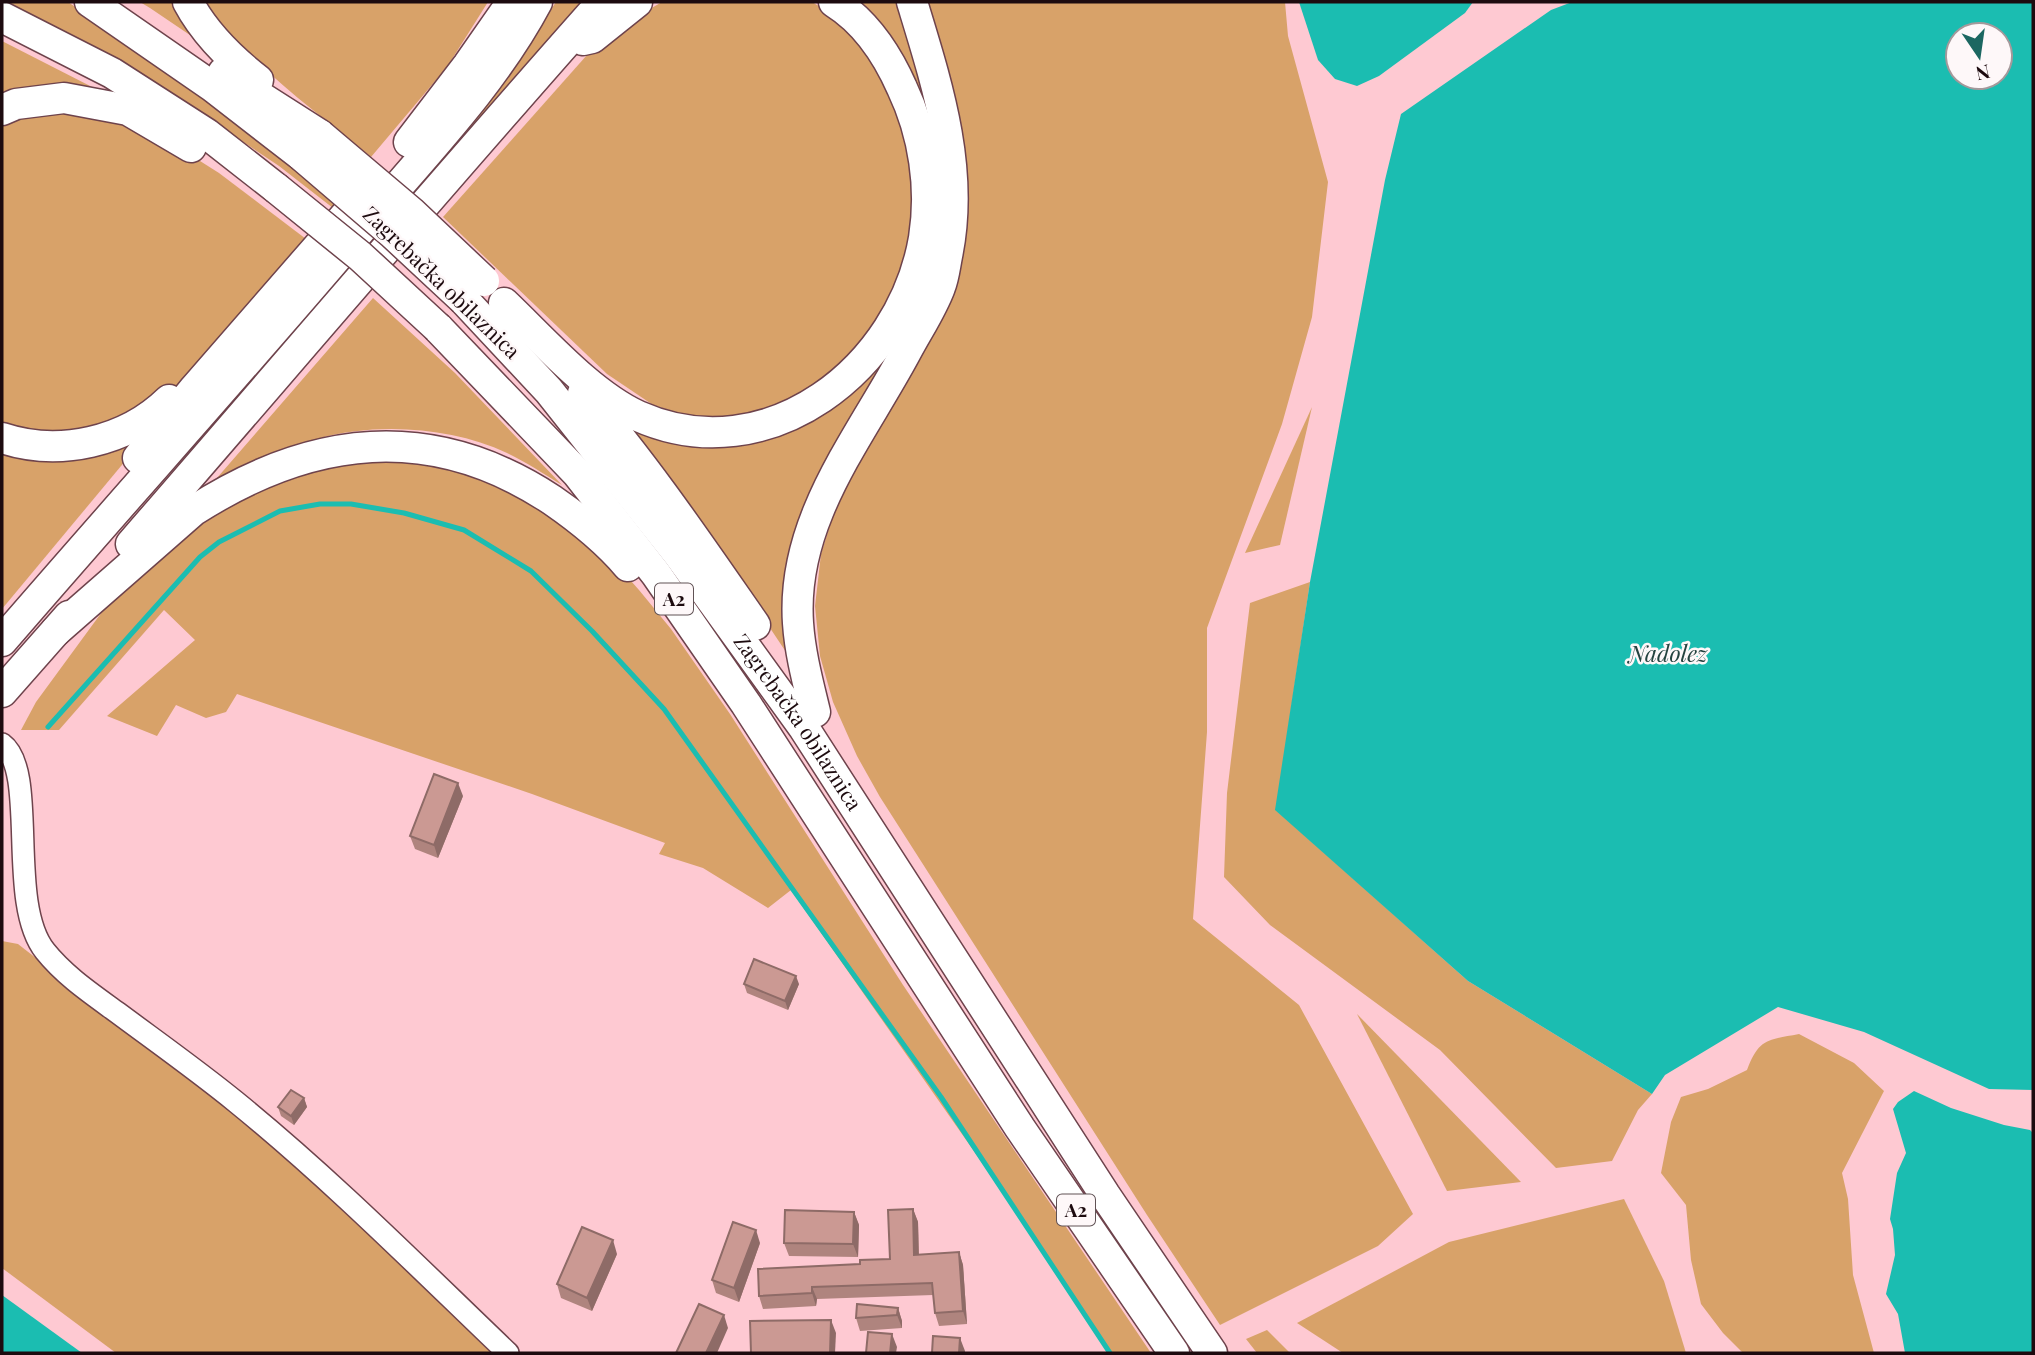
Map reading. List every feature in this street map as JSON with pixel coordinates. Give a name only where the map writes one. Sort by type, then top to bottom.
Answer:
[{"type":"highway","points":[[90,2],[214,87],[312,140]]},
{"type":"highway","points":[[117,2],[411,212],[474,290],[505,303],[612,402],[637,415],[688,432],[737,431],[773,422],[810,406],[852,372],[890,327],[916,269],[927,205],[926,177],[918,129],[904,92],[880,46],[859,22],[834,2]]},
{"type":"highway","points":[[188,2],[221,46],[312,140]]},
{"type":"highway","points":[[450,88],[460,62],[492,16],[498,2]]},
{"type":"highway","points":[[25,614],[86,522],[224,355],[424,125],[512,2]]},
{"type":"highway","points":[[2,640],[239,372],[436,141],[488,78],[537,2]]},
{"type":"highway","points":[[2,692],[602,2]]},
{"type":"highway","points":[[566,43],[592,38],[637,2]]},
{"type":"highway","points":[[815,712],[802,656],[798,622],[799,583],[807,542],[836,471],[890,382],[940,286],[949,245],[953,211],[951,155],[929,58],[912,2]]},
{"type":"highway","points":[[2,17],[113,73],[207,134],[276,188]]},
{"type":"highway","points":[[2,110],[16,104],[64,98],[128,110],[218,163],[276,188]]},
{"type":"highway","name":"Zagrebačka obilaznica","points":[[276,188],[360,256],[438,328],[577,473],[656,574],[746,704],[1020,1128],[1174,1353]]},
{"type":"highway","name":"Zagrebačka obilaznica","points":[[474,290],[549,391],[679,555],[804,728],[909,895],[1142,1251],[1212,1353]]},
{"type":"highway","points":[[505,303],[623,441],[815,712],[899,856],[909,895]]},
{"type":"highway","points":[[2,438],[16,443],[47,446],[75,444],[117,434],[155,414],[191,379],[224,355]]},
{"type":"highway","points":[[55,631],[193,511],[255,476],[295,460],[370,446],[412,447],[449,453],[486,465],[526,483],[584,522],[613,549],[652,595],[818,815]]},
{"type":"lane","points":[[2,744],[15,764],[19,787],[24,894],[28,916],[35,936],[54,962],[84,988],[220,1089],[288,1144],[508,1353]]},
{"type":"shaded area","points":[[3,2],[68,2],[221,106],[338,203],[333,208],[279,166],[206,117]]},
{"type":"shaded area","points":[[140,2],[181,2],[215,52],[150,8]]},
{"type":"shaded area","points":[[205,2],[488,2],[447,67],[371,157],[261,66]]},
{"type":"shaded area","points":[[556,2],[583,2],[417,191],[414,188],[519,57]]},
{"type":"shaded area","points":[[662,2],[812,2],[842,20],[877,63],[908,136],[914,213],[908,248],[898,279],[873,327],[854,351],[808,391],[781,404],[745,415],[711,417],[682,414],[653,405],[607,374],[443,217],[587,55],[624,24]]},
{"type":"shaded area","points":[[855,2],[900,2],[939,146]]},
{"type":"shaded area","points":[[924,2],[1285,2],[1288,36],[1328,182],[1312,317],[1282,424],[1207,628],[1207,732],[1193,919],[1299,1005],[1413,1214],[1378,1246],[1220,1325],[880,797],[857,756],[833,702],[820,656],[815,606],[821,554],[839,497],[946,302]]},
{"type":"shaded area","points":[[2,41],[96,89],[2,97]]},
{"type":"shaded area","points":[[69,110],[151,130],[219,173],[306,239],[199,363],[166,396],[73,437],[2,426],[2,123],[32,113]]},
{"type":"shaded area","points":[[373,298],[455,373],[562,485],[535,468],[485,444],[438,433],[389,429],[364,430],[303,443],[210,486]]},
{"type":"shaded area","points":[[890,344],[888,359],[822,468],[800,520],[796,667],[742,586],[613,407],[714,442]]},
{"type":"shaded area","points":[[1312,407],[1280,545],[1245,553]]},
{"type":"shaded area","points":[[156,424],[2,609],[2,448]]},
{"type":"shaded area","points":[[412,455],[521,490],[608,555],[639,590],[671,629],[730,714],[903,985],[1151,1353],[1112,1353],[791,890],[768,908],[703,868],[659,854],[665,843],[532,794],[237,694],[226,712],[206,718],[176,705],[157,736],[107,716],[195,640],[164,610],[59,730],[21,730],[36,702],[110,601],[199,519],[297,470]]},
{"type":"shaded area","points":[[1310,582],[1276,810],[1468,981],[1652,1094],[1638,1110],[1612,1161],[1556,1168],[1440,1050],[1270,925],[1224,877],[1227,793],[1250,603]]},
{"type":"shaded area","points":[[2,941],[18,944],[279,1148],[499,1353],[116,1353],[2,1268]]},
{"type":"shaded area","points":[[1357,1014],[1521,1182],[1447,1191]]},
{"type":"shaded area","points":[[1799,1034],[1854,1063],[1884,1091],[1842,1173],[1848,1199],[1853,1275],[1874,1353],[1743,1353],[1723,1333],[1701,1304],[1691,1260],[1686,1205],[1661,1173],[1671,1122],[1681,1097],[1708,1089],[1747,1070],[1756,1052],[1766,1042]]},
{"type":"shaded area","points":[[1624,1199],[1664,1281],[1686,1353],[1343,1353],[1297,1323],[1449,1242]]},
{"type":"shaded area","points":[[1267,1330],[1290,1353],[1257,1353],[1246,1339]]},
{"type":"water","points":[[1299,2],[1473,2],[1465,13],[1379,76],[1357,86],[1335,79],[1318,60]]},
{"type":"water","name":"Nadolez","points":[[1572,2],[2033,2],[2033,1090],[1989,1089],[1864,1032],[1778,1007],[1665,1075],[1652,1094],[1468,981],[1275,810],[1310,582],[1385,180],[1401,114],[1551,10]]},
{"type":"water","points":[[1914,1091],[1951,1108],[2033,1133],[2033,1353],[1905,1353],[1898,1314],[1886,1294],[1895,1255],[1890,1219],[1897,1173],[1906,1153],[1893,1109]]},
{"type":"water","points":[[2,1295],[82,1353],[2,1353]]},
{"type":"building","points":[[434,774],[458,783],[434,845],[410,836]]},
{"type":"building","points":[[754,959],[796,976],[785,1001],[744,984]]},
{"type":"building","points":[[291,1090],[304,1098],[291,1116],[278,1107]]},
{"type":"building","points":[[913,1209],[914,1255],[959,1252],[963,1311],[935,1313],[932,1283],[812,1287],[812,1293],[759,1296],[758,1269],[860,1264],[860,1260],[890,1259],[888,1210]]},
{"type":"building","points":[[785,1210],[854,1212],[853,1244],[784,1243]]},
{"type":"building","points":[[733,1222],[756,1230],[734,1288],[712,1280]]},
{"type":"building","points":[[582,1227],[613,1240],[587,1298],[557,1284]]},
{"type":"building","points":[[699,1304],[724,1315],[706,1353],[676,1353]]},
{"type":"building","points":[[857,1304],[898,1308],[897,1315],[856,1318]]},
{"type":"building","points":[[831,1320],[830,1353],[751,1353],[750,1321]]},
{"type":"building","points":[[868,1332],[892,1334],[890,1353],[866,1353]]},
{"type":"building","points":[[933,1336],[960,1338],[959,1353],[932,1353]]},
{"type":"waterway","points":[[48,727],[200,557],[219,542],[280,511],[320,504],[351,504],[404,513],[464,530],[531,571],[592,631],[664,709],[941,1097],[1110,1353]]}]
